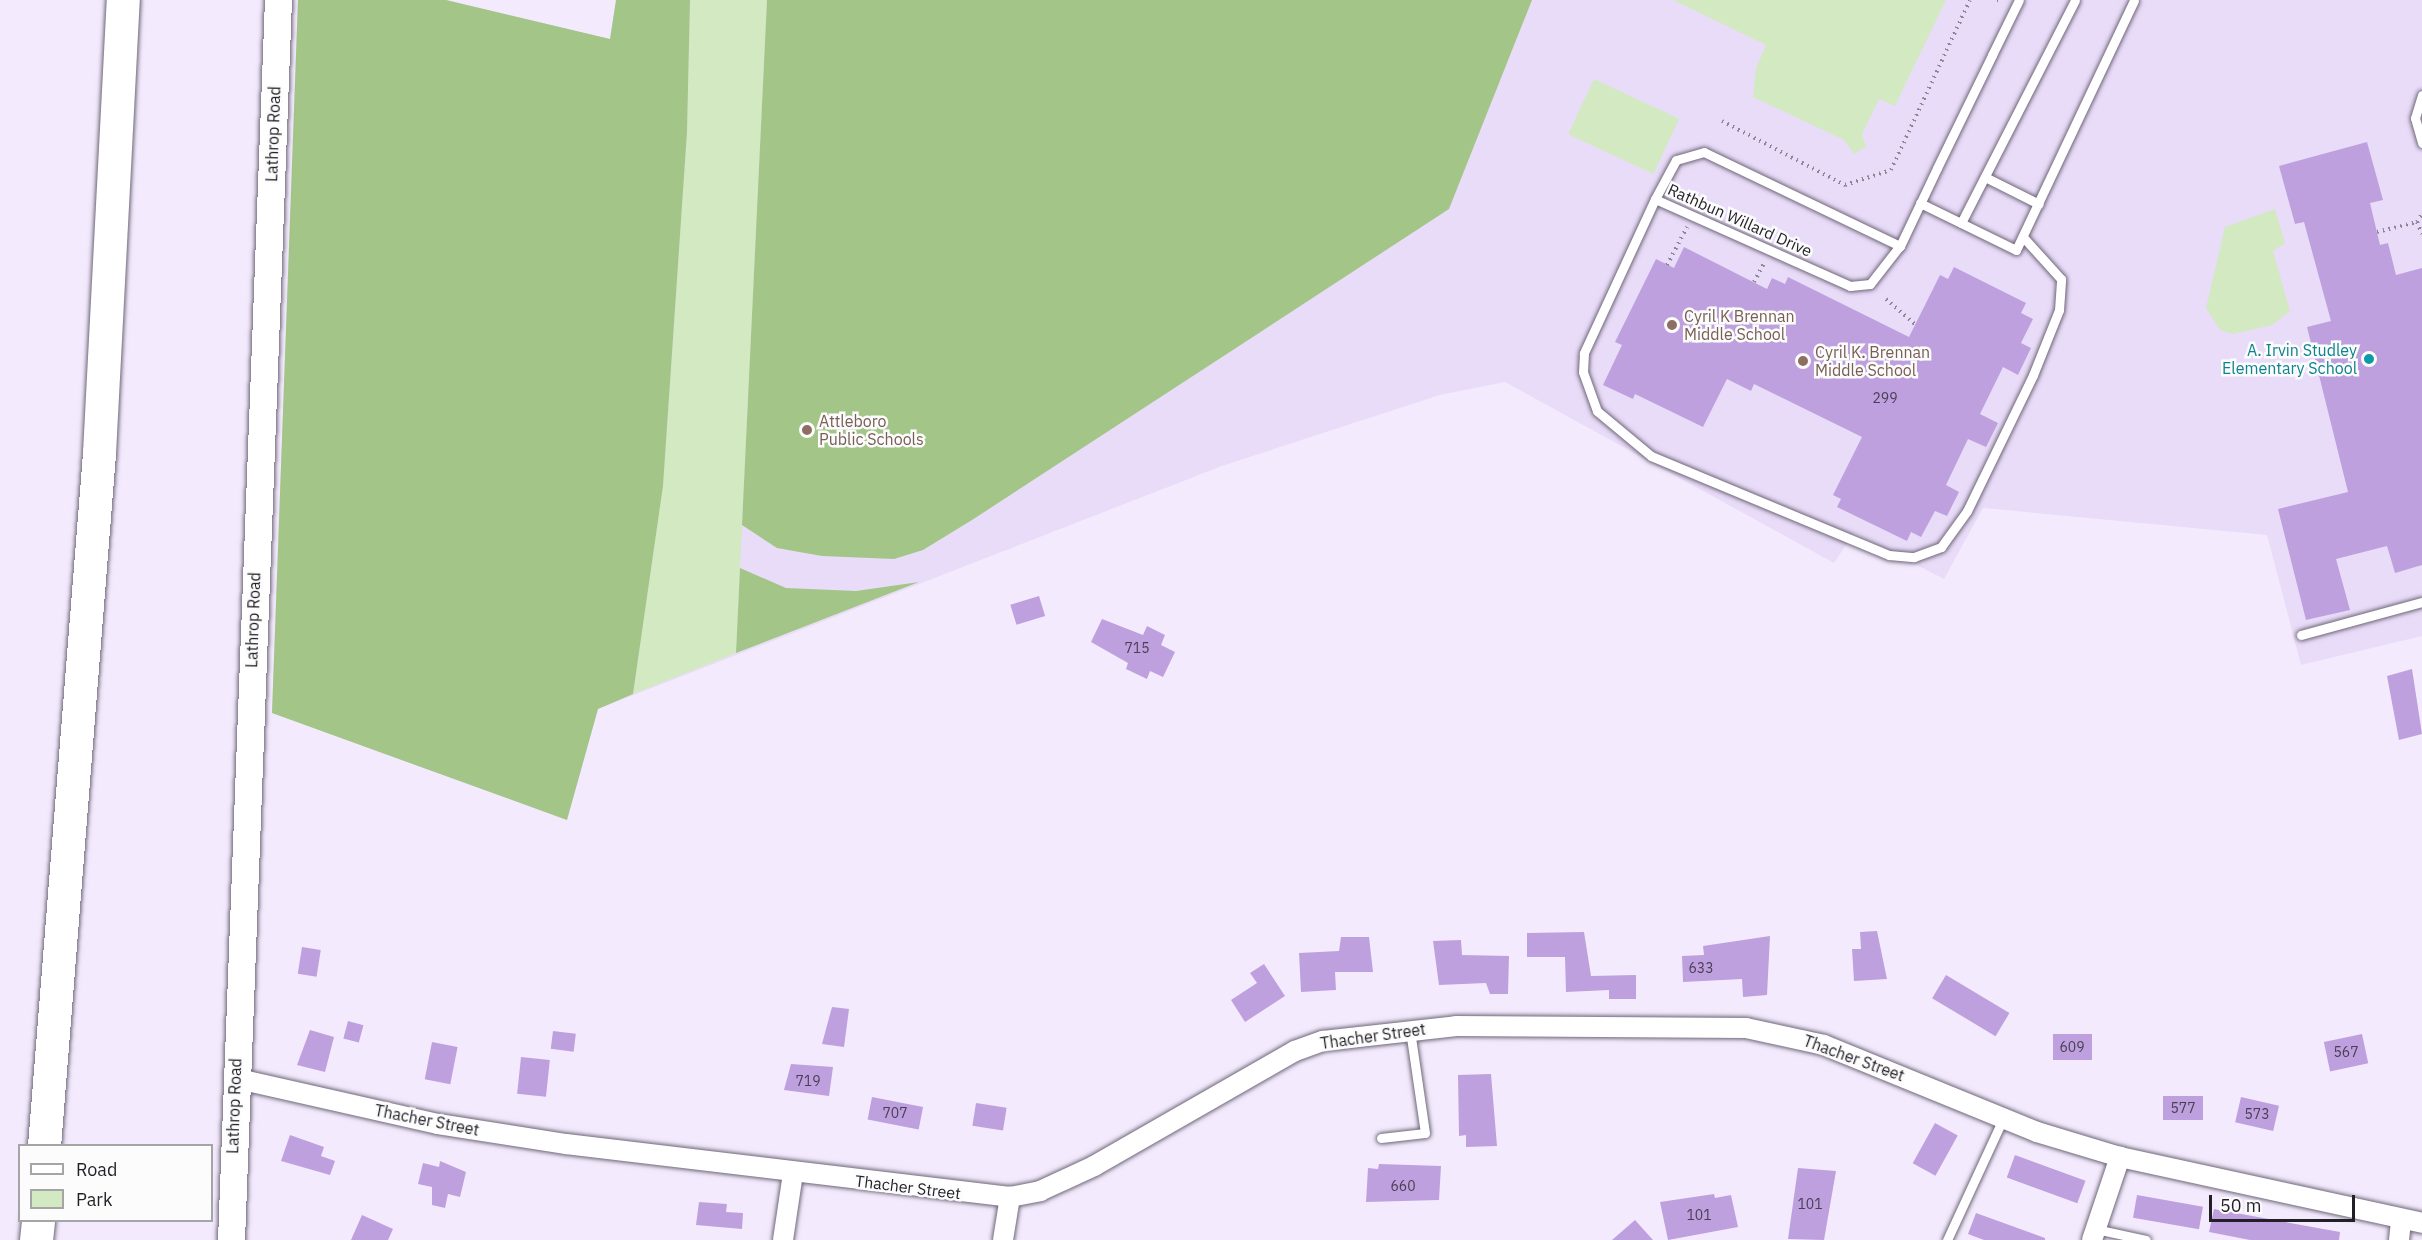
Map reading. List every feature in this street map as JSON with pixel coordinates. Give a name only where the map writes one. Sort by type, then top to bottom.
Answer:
[{"type":"highway","points":[[44,1144],[98,465],[123,0]]},
{"type":"highway","points":[[36,1240],[38,1222]]},
{"type":"main road","name":"Lathrop Road","points":[[231,1240],[234,1078],[278,0]]},
{"type":"street","name":"Thacher Street","points":[[234,1078],[438,1124],[793,1173],[1010,1197],[1094,1166],[1295,1051],[1323,1041],[1410,1030],[1746,1028],[1824,1045],[2003,1119],[2120,1157],[2422,1224]]},
{"type":"street","points":[[2094,1235],[2120,1157]]},
{"type":"street","points":[[783,1240],[793,1173]]},
{"type":"street","points":[[1003,1240],[1010,1197]]},
{"type":"street","points":[[2399,1240],[2401,1220]]},
{"type":"lane","name":"Rathbun Willard Drive","points":[[1900,246],[1704,152],[1676,160],[1655,199],[1850,286],[1881,277],[1900,246],[2019,0]]},
{"type":"lane","points":[[1961,223],[2075,0]]},
{"type":"lane","points":[[1920,203],[2016,250],[2134,0]]},
{"type":"lane","points":[[2422,95],[2415,118],[2422,143]]},
{"type":"lane","points":[[1985,177],[2039,204]]},
{"type":"lane","points":[[1655,199],[1584,353],[1583,372],[1597,411],[1650,456],[1889,555],[1914,557],[1941,547],[1967,511],[2033,375],[2059,310],[2061,279],[2023,237]]},
{"type":"lane","points":[[2301,635],[2422,602]]},
{"type":"lane","points":[[1381,1138],[1425,1133],[1410,1030]]},
{"type":"lane","points":[[1947,1240],[2003,1119]]},
{"type":"lane","points":[[2094,1235],[2146,1240]]},
{"type":"path","points":[[1722,121],[1845,185],[1891,170],[1970,0]]},
{"type":"path","points":[[2377,232],[2417,222],[2422,214]]},
{"type":"path","points":[[2417,222],[2422,234]]},
{"type":"path","points":[[1667,265],[1689,223]]},
{"type":"path","points":[[1754,282],[1764,262]]},
{"type":"path","points":[[1886,299],[1915,324]]},
{"type":"shaded area","name":"Attleboro Public Schools","points":[[298,0],[446,0],[610,39],[616,0],[2422,0],[2422,636],[2301,665],[2267,535],[1983,508],[1944,579],[1854,533],[1834,563],[1505,382],[1440,395],[1222,466],[598,709],[567,820],[272,713]]},
{"type":"green space","points":[[298,0],[446,0],[610,39],[616,0],[690,0],[687,132],[663,486],[633,694],[598,709],[567,820],[272,713]]},
{"type":"green space","points":[[690,0],[767,0],[736,653],[633,694],[663,486],[687,132]]},
{"type":"green space","points":[[767,0],[1532,0],[1449,209],[972,520],[923,550],[894,559],[822,556],[777,548],[742,525]]},
{"type":"green space","points":[[1673,0],[1946,0],[1895,106],[1879,99],[1862,134],[1866,147],[1854,154],[1844,140],[1753,97],[1756,68],[1766,45]]},
{"type":"green space","points":[[1594,79],[1679,119],[1653,174],[1568,134]]},
{"type":"green space","points":[[2275,209],[2285,243],[2273,251],[2290,311],[2272,325],[2233,334],[2220,330],[2206,308],[2225,227]]},
{"type":"green space","points":[[740,568],[786,588],[856,591],[919,582],[736,653]]},
{"type":"building","name":"A. Irvin Studley Elementary School","points":[[2367,142],[2383,200],[2370,203],[2380,245],[2388,243],[2396,275],[2422,268],[2422,565],[2395,573],[2387,546],[2336,559],[2350,610],[2306,620],[2278,509],[2348,492],[2307,327],[2331,321],[2304,222],[2295,224],[2279,166]]},
{"type":"building","name":"Cyril K. Brennan Middle School","points":[[1684,247],[1767,289],[1772,278],[1785,284],[1788,277],[1909,337],[1940,275],[1948,279],[1954,267],[2026,303],[2021,313],[2033,319],[2021,343],[2031,348],[2018,375],[2003,367],[1980,414],[1998,423],[1986,447],[1968,439],[1946,485],[1959,492],[1947,516],[1935,511],[1921,537],[1911,532],[1907,541],[1837,507],[1841,499],[1833,495],[1862,437],[1754,384],[1751,391],[1727,379],[1703,427],[1635,394],[1633,399],[1603,385],[1622,345],[1615,342],[1656,259],[1674,268]]},
{"type":"building","points":[[1039,596],[1045,616],[1016,625],[1010,605]]},
{"type":"building","points":[[1102,619],[1143,635],[1147,626],[1165,635],[1161,645],[1175,652],[1163,677],[1150,671],[1147,679],[1126,669],[1128,663],[1091,642]]},
{"type":"building","points":[[2412,669],[2422,734],[2399,740],[2387,676]]},
{"type":"building","points":[[1877,931],[1887,979],[1854,981],[1852,949],[1861,949],[1860,932]]},
{"type":"building","points":[[1584,932],[1591,976],[1636,975],[1636,999],[1609,999],[1609,990],[1566,992],[1565,957],[1527,957],[1527,933]]},
{"type":"building","points":[[1770,936],[1767,995],[1743,997],[1742,979],[1683,982],[1682,956],[1704,955],[1703,946]]},
{"type":"building","points":[[1341,937],[1369,937],[1373,972],[1335,972],[1336,990],[1301,992],[1299,953],[1339,951]]},
{"type":"building","points":[[1461,940],[1462,955],[1509,956],[1508,994],[1490,994],[1486,983],[1439,985],[1433,941]]},
{"type":"building","points":[[302,947],[321,950],[317,977],[298,974]]},
{"type":"building","points":[[1264,964],[1285,996],[1245,1022],[1231,1000],[1257,983],[1250,973]]},
{"type":"building","points":[[1946,975],[2009,1013],[1996,1036],[1932,998]]},
{"type":"building","points":[[832,1007],[849,1009],[844,1047],[822,1044]]},
{"type":"building","points":[[348,1021],[363,1025],[359,1043],[343,1038]]},
{"type":"building","points":[[310,1030],[334,1037],[325,1072],[297,1065]]},
{"type":"building","points":[[553,1031],[576,1034],[574,1052],[551,1049]]},
{"type":"building","points":[[2053,1034],[2092,1034],[2092,1060],[2053,1060]]},
{"type":"building","points":[[2362,1034],[2368,1063],[2330,1071],[2324,1042]]},
{"type":"building","points":[[432,1042],[458,1047],[450,1084],[425,1079]]},
{"type":"building","points":[[521,1057],[550,1060],[546,1097],[517,1094]]},
{"type":"building","points":[[791,1064],[833,1067],[829,1096],[784,1090]]},
{"type":"building","points":[[1491,1074],[1497,1146],[1466,1147],[1466,1135],[1459,1136],[1458,1075]]},
{"type":"building","points":[[2163,1096],[2203,1096],[2203,1120],[2163,1120]]},
{"type":"building","points":[[872,1097],[923,1107],[919,1129],[868,1120]]},
{"type":"building","points":[[2241,1097],[2279,1106],[2273,1131],[2235,1122]]},
{"type":"building","points":[[976,1103],[1007,1108],[1003,1131],[972,1126]]},
{"type":"building","points":[[1935,1123],[1958,1136],[1935,1176],[1913,1163]]},
{"type":"building","points":[[290,1135],[324,1147],[321,1156],[335,1161],[330,1175],[281,1161]]},
{"type":"building","points":[[2015,1155],[2085,1181],[2077,1203],[2007,1178]]},
{"type":"building","points":[[440,1161],[466,1172],[460,1197],[448,1194],[445,1208],[432,1205],[432,1187],[418,1184],[423,1163],[439,1167]]},
{"type":"building","points":[[1379,1164],[1441,1166],[1439,1200],[1366,1202],[1368,1168],[1378,1169]]},
{"type":"building","points":[[1798,1168],[1836,1171],[1824,1240],[1788,1239]]},
{"type":"building","points":[[1714,1194],[1715,1198],[1731,1195],[1738,1227],[1668,1240],[1660,1202]]},
{"type":"building","points":[[2137,1195],[2203,1207],[2199,1229],[2133,1218]]},
{"type":"building","points":[[699,1202],[727,1204],[726,1212],[743,1213],[742,1229],[696,1225]]},
{"type":"building","points":[[2214,1209],[2340,1232],[2339,1240],[2250,1240],[2209,1232]]},
{"type":"building","points":[[1976,1213],[2045,1238],[2045,1240],[1984,1240],[1968,1234]]},
{"type":"building","points":[[362,1215],[393,1229],[388,1240],[351,1240]]},
{"type":"building","points":[[1635,1220],[1653,1240],[1612,1240]]},
{"type":"place","name":"Cyril K Brennan Middle School","points":[[1672,325]]},
{"type":"place","name":"A. Irvin Studley Elementary School","points":[[2369,359]]},
{"type":"place","name":"Cyril K. Brennan Middle School","points":[[1803,361]]},
{"type":"place","name":"Attleboro Public Schools","points":[[807,430]]}]
